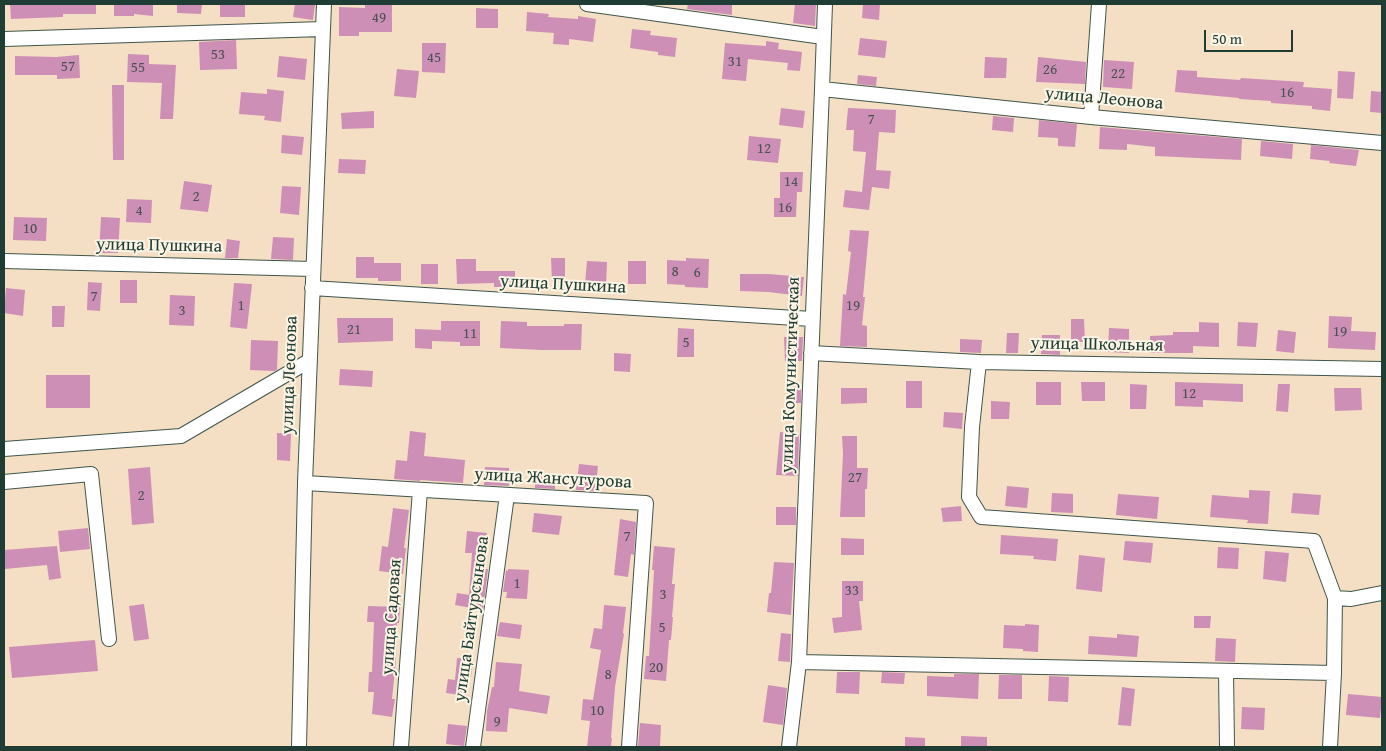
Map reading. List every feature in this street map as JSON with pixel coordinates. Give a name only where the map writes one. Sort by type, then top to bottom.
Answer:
[{"type":"street","name":"улица Леонова","points":[[299,747],[305,483],[324,4]]},
{"type":"street","points":[[587,4],[824,37]]},
{"type":"street","name":"улица Комунистическая","points":[[789,747],[799,662],[825,4]]},
{"type":"street","points":[[1091,117],[1098,4]]},
{"type":"street","points":[[4,39],[323,29]]},
{"type":"street","name":"улица Леонова","points":[[822,88],[1091,117],[1382,143]]},
{"type":"street","name":"улица Пушкина","points":[[4,261],[313,269]]},
{"type":"street","name":"улица Пушкина","points":[[312,288],[812,318]]},
{"type":"street","name":"улица Школьная","points":[[811,353],[979,362],[1382,369]]},
{"type":"street","points":[[4,449],[181,436],[310,361]]},
{"type":"street","points":[[979,362],[972,427],[969,497],[981,517],[1314,541],[1335,598],[1334,673],[1330,747]]},
{"type":"street","points":[[4,482],[92,474],[109,639]]},
{"type":"street","name":"улица Жансугурова","points":[[305,483],[646,503],[630,747]]},
{"type":"street","name":"улица Садовая","points":[[401,747],[420,490]]},
{"type":"street","name":"улица Байтурсынова","points":[[473,747],[507,495]]},
{"type":"street","points":[[1335,598],[1351,599],[1382,593]]},
{"type":"street","points":[[799,662],[1334,673]]},
{"type":"street","points":[[1226,671],[1227,747]]},
{"type":"building","points":[[10,4],[96,4],[96,14],[63,14],[63,17],[11,19]]},
{"type":"building","points":[[114,4],[153,4],[153,16],[134,14],[134,16],[114,16]]},
{"type":"building","points":[[177,4],[202,4],[201,14],[177,13]]},
{"type":"building","points":[[220,4],[245,4],[245,17],[220,17]]},
{"type":"building","points":[[295,4],[315,4],[313,20],[293,17]]},
{"type":"building","points":[[365,4],[392,4],[392,32],[359,32],[359,36],[339,36],[339,7],[365,8]]},
{"type":"building","points":[[688,4],[732,4],[732,15],[687,9]]},
{"type":"building","points":[[795,4],[816,4],[815,26],[793,23]]},
{"type":"building","points":[[863,4],[880,4],[879,20],[862,18]]},
{"type":"building","points":[[476,8],[498,9],[498,28],[476,28]]},
{"type":"building","points":[[527,12],[549,14],[548,17],[578,19],[578,16],[596,19],[593,42],[569,39],[569,45],[553,44],[554,33],[526,31]]},
{"type":"building","points":[[632,29],[651,31],[650,35],[677,38],[675,57],[658,55],[658,52],[630,48]]},
{"type":"building","points":[[860,38],[887,41],[885,58],[858,55]]},
{"type":"building","points":[[236,40],[237,69],[200,70],[199,42]]},
{"type":"building","points":[[766,41],[779,43],[778,49],[802,52],[800,71],[787,70],[788,63],[748,59],[746,81],[722,79],[725,43],[766,46]]},
{"type":"building","points":[[422,43],[446,43],[445,73],[422,72]]},
{"type":"building","points":[[128,54],[149,55],[149,64],[176,65],[173,119],[160,119],[162,83],[127,82]]},
{"type":"building","points":[[79,55],[80,78],[57,79],[57,75],[15,75],[15,56],[56,57]]},
{"type":"building","points":[[279,56],[307,59],[305,80],[277,77]]},
{"type":"building","points":[[985,57],[1007,58],[1006,78],[984,78]]},
{"type":"building","points":[[1038,57],[1086,62],[1085,84],[1036,82]]},
{"type":"building","points":[[1104,60],[1134,62],[1132,89],[1103,87]]},
{"type":"building","points":[[397,69],[419,71],[416,98],[394,96]]},
{"type":"building","points":[[1177,70],[1197,71],[1197,77],[1304,82],[1303,87],[1332,89],[1330,111],[1312,109],[1312,106],[1175,92]]},
{"type":"building","points":[[1338,71],[1355,72],[1353,99],[1337,98]]},
{"type":"building","points":[[858,75],[877,77],[876,86],[857,84]]},
{"type":"building","points":[[112,85],[124,85],[124,160],[113,160]]},
{"type":"building","points":[[267,89],[284,91],[281,122],[264,120],[265,116],[239,114],[241,92],[267,94]]},
{"type":"building","points":[[1371,91],[1382,92],[1382,113],[1370,112]]},
{"type":"building","points":[[781,108],[805,111],[803,128],[779,125]]},
{"type":"building","points":[[848,108],[896,110],[895,133],[879,132],[876,170],[891,171],[889,189],[872,187],[869,210],[843,207],[845,190],[862,192],[866,152],[853,151],[854,130],[846,130]]},
{"type":"building","points":[[374,111],[374,128],[342,129],[341,113]]},
{"type":"building","points":[[993,116],[1014,118],[1013,132],[992,130]]},
{"type":"building","points":[[1039,120],[1077,124],[1075,147],[1058,146],[1058,138],[1038,137]]},
{"type":"building","points":[[1100,127],[1242,139],[1241,160],[1155,156],[1155,147],[1127,144],[1127,150],[1099,149]]},
{"type":"building","points":[[282,135],[304,137],[302,155],[281,153]]},
{"type":"building","points":[[749,136],[781,139],[778,163],[747,160]]},
{"type":"building","points":[[1261,141],[1293,144],[1292,159],[1260,156]]},
{"type":"building","points":[[1311,145],[1359,150],[1356,166],[1310,159]]},
{"type":"building","points":[[339,159],[366,160],[365,174],[338,173]]},
{"type":"building","points":[[780,172],[803,172],[802,192],[797,192],[796,217],[774,217],[774,198],[780,198]]},
{"type":"building","points":[[184,181],[212,185],[208,212],[180,209]]},
{"type":"building","points":[[282,186],[301,187],[299,215],[280,213]]},
{"type":"building","points":[[127,199],[152,200],[151,223],[126,222]]},
{"type":"building","points":[[14,217],[47,218],[46,241],[13,240]]},
{"type":"building","points":[[101,217],[120,218],[118,253],[99,253]]},
{"type":"building","points":[[850,230],[869,231],[862,325],[867,326],[867,347],[840,346],[843,294],[846,295],[851,252],[848,251]]},
{"type":"building","points":[[273,237],[294,238],[293,260],[271,259]]},
{"type":"building","points":[[227,239],[240,241],[238,258],[225,258]]},
{"type":"building","points":[[356,257],[374,257],[374,263],[401,263],[401,281],[378,281],[378,278],[356,278]]},
{"type":"building","points":[[551,258],[565,258],[565,282],[552,282]]},
{"type":"building","points":[[686,258],[709,259],[708,288],[667,284],[667,260],[686,261]]},
{"type":"building","points":[[456,259],[476,259],[476,271],[515,271],[515,287],[494,287],[494,283],[457,284]]},
{"type":"building","points":[[587,261],[607,262],[606,286],[585,284]]},
{"type":"building","points":[[628,261],[646,261],[646,284],[628,284]]},
{"type":"building","points":[[421,264],[438,264],[438,284],[421,284]]},
{"type":"building","points":[[740,274],[804,277],[802,296],[740,291]]},
{"type":"building","points":[[120,280],[137,280],[137,303],[120,303]]},
{"type":"building","points":[[88,282],[102,283],[100,311],[87,310]]},
{"type":"building","points":[[234,283],[252,284],[247,329],[230,327]]},
{"type":"building","points":[[6,288],[25,290],[23,316],[4,313]]},
{"type":"building","points":[[170,295],[195,296],[194,326],[169,325]]},
{"type":"building","points":[[52,306],[65,306],[64,327],[52,327]]},
{"type":"building","points":[[1329,316],[1352,317],[1351,331],[1376,332],[1375,350],[1328,348]]},
{"type":"building","points":[[337,318],[393,318],[393,341],[338,343]]},
{"type":"building","points":[[1071,319],[1084,319],[1085,342],[1071,342]]},
{"type":"building","points":[[441,321],[480,321],[480,346],[460,346],[460,342],[432,341],[432,349],[415,348],[415,329],[441,330]]},
{"type":"building","points":[[501,321],[527,322],[527,326],[582,324],[581,350],[500,348]]},
{"type":"building","points":[[1199,322],[1219,323],[1219,347],[1193,346],[1193,353],[1150,353],[1150,336],[1173,335],[1173,332],[1199,332]]},
{"type":"building","points":[[1238,322],[1258,323],[1256,347],[1237,346]]},
{"type":"building","points":[[678,328],[694,329],[694,357],[677,357]]},
{"type":"building","points":[[1109,328],[1129,329],[1129,353],[1108,352]]},
{"type":"building","points":[[1278,330],[1296,332],[1294,353],[1276,351]]},
{"type":"building","points":[[1007,333],[1019,333],[1018,353],[1006,353]]},
{"type":"building","points":[[1042,335],[1060,335],[1060,355],[1041,354]]},
{"type":"building","points":[[784,337],[803,337],[802,361],[785,361]]},
{"type":"building","points":[[960,339],[982,340],[981,353],[960,352]]},
{"type":"building","points":[[251,340],[278,341],[277,370],[250,370]]},
{"type":"building","points":[[614,353],[631,354],[630,372],[614,371]]},
{"type":"building","points":[[340,369],[373,371],[372,387],[339,385]]},
{"type":"building","points":[[46,375],[90,375],[90,408],[46,408]]},
{"type":"building","points":[[906,381],[922,381],[922,408],[906,408]]},
{"type":"building","points":[[1036,382],[1061,382],[1061,405],[1036,405]]},
{"type":"building","points":[[1081,382],[1105,382],[1105,401],[1082,401]]},
{"type":"building","points":[[1175,382],[1243,384],[1243,402],[1203,400],[1203,407],[1175,406]]},
{"type":"building","points":[[788,384],[801,385],[801,403],[788,403]]},
{"type":"building","points":[[1130,384],[1147,385],[1146,409],[1130,409]]},
{"type":"building","points":[[1278,384],[1290,384],[1288,412],[1276,411]]},
{"type":"building","points":[[841,388],[867,388],[867,403],[841,404]]},
{"type":"building","points":[[1334,388],[1361,388],[1362,410],[1335,411]]},
{"type":"building","points":[[991,401],[1010,402],[1009,419],[991,419]]},
{"type":"building","points":[[944,412],[963,413],[962,429],[943,427]]},
{"type":"building","points":[[410,431],[426,433],[424,456],[465,460],[463,483],[394,479],[396,460],[407,461]]},
{"type":"building","points":[[780,432],[799,434],[798,476],[776,475]]},
{"type":"building","points":[[277,433],[291,434],[290,461],[277,460]]},
{"type":"building","points":[[842,436],[857,436],[857,468],[868,468],[867,489],[865,489],[865,517],[840,517]]},
{"type":"building","points":[[579,464],[598,466],[595,491],[576,490]]},
{"type":"building","points":[[150,467],[154,523],[132,525],[128,469]]},
{"type":"building","points":[[485,467],[509,468],[509,486],[484,485]]},
{"type":"building","points":[[535,475],[555,475],[555,489],[535,488]]},
{"type":"building","points":[[1007,486],[1029,488],[1027,508],[1005,506]]},
{"type":"building","points":[[1249,490],[1270,491],[1268,524],[1247,523],[1248,520],[1210,517],[1212,495],[1249,498]]},
{"type":"building","points":[[1052,493],[1073,494],[1073,513],[1051,512]]},
{"type":"building","points":[[1293,493],[1321,495],[1319,515],[1291,513]]},
{"type":"building","points":[[1118,494],[1159,497],[1157,519],[1116,515]]},
{"type":"building","points":[[961,506],[962,521],[943,522],[941,508]]},
{"type":"building","points":[[776,507],[796,507],[796,525],[776,525]]},
{"type":"building","points":[[393,508],[409,510],[403,574],[379,571],[382,546],[388,547]]},
{"type":"building","points":[[534,513],[562,516],[559,535],[532,532]]},
{"type":"building","points":[[620,519],[636,522],[634,555],[631,554],[628,577],[614,575]]},
{"type":"building","points":[[88,528],[90,549],[60,552],[58,531]]},
{"type":"building","points":[[467,531],[487,533],[485,569],[488,569],[483,610],[455,605],[457,593],[469,595],[472,553],[465,553]]},
{"type":"building","points":[[1001,535],[1058,539],[1056,561],[1033,559],[1034,556],[1000,554]]},
{"type":"building","points":[[841,538],[864,539],[864,555],[841,555]]},
{"type":"building","points":[[1125,541],[1153,543],[1151,563],[1123,560]]},
{"type":"building","points":[[57,546],[61,578],[49,580],[47,565],[5,569],[4,550]]},
{"type":"building","points":[[654,546],[675,548],[672,584],[675,584],[673,617],[666,681],[644,679],[646,656],[649,656]]},
{"type":"building","points":[[1218,547],[1239,548],[1238,569],[1217,568]]},
{"type":"building","points":[[1265,551],[1289,553],[1286,582],[1263,579]]},
{"type":"building","points":[[1079,555],[1105,558],[1102,592],[1076,589]]},
{"type":"building","points":[[774,562],[794,563],[791,615],[767,612]]},
{"type":"building","points":[[508,569],[529,570],[527,599],[506,598],[507,592],[503,592],[506,570],[508,571]]},
{"type":"building","points":[[842,581],[863,581],[863,601],[859,601],[862,630],[834,633],[832,618],[842,617]]},
{"type":"building","points":[[144,604],[149,639],[134,641],[129,606]]},
{"type":"building","points":[[604,605],[626,607],[624,634],[615,687],[611,747],[587,747],[590,721],[581,720],[583,699],[593,700],[601,650],[590,648],[594,628],[602,629]]},
{"type":"building","points":[[368,606],[400,607],[399,623],[397,623],[392,699],[395,699],[392,717],[372,714],[374,692],[368,692],[369,672],[372,672],[374,622],[367,622]]},
{"type":"building","points":[[1194,616],[1211,616],[1210,628],[1194,628]]},
{"type":"building","points":[[500,622],[522,625],[520,639],[497,636]]},
{"type":"building","points":[[1025,624],[1039,625],[1038,652],[1003,648],[1004,625],[1025,626]]},
{"type":"building","points":[[781,633],[791,634],[790,662],[778,661]]},
{"type":"building","points":[[1117,634],[1139,636],[1137,657],[1088,654],[1089,636],[1117,638]]},
{"type":"building","points":[[1216,638],[1236,639],[1235,662],[1215,661]]},
{"type":"building","points":[[95,640],[98,671],[12,678],[9,647]]},
{"type":"building","points":[[457,658],[473,659],[467,696],[446,693],[448,679],[455,680]]},
{"type":"building","points":[[496,662],[522,664],[519,691],[550,696],[547,714],[509,708],[507,732],[486,731],[487,711],[492,687],[494,687]]},
{"type":"building","points":[[837,672],[860,672],[859,694],[836,693]]},
{"type":"building","points":[[882,672],[905,673],[904,684],[881,683]]},
{"type":"building","points":[[954,674],[979,674],[978,699],[927,696],[927,676],[954,677]]},
{"type":"building","points":[[999,675],[1022,675],[1022,699],[998,699]]},
{"type":"building","points":[[1049,676],[1069,677],[1068,702],[1048,701]]},
{"type":"building","points":[[768,685],[787,688],[783,725],[763,722]]},
{"type":"building","points":[[1122,687],[1135,689],[1131,726],[1118,725]]},
{"type":"building","points":[[1348,694],[1382,697],[1380,718],[1346,715]]},
{"type":"building","points":[[1242,707],[1265,708],[1264,730],[1241,729]]},
{"type":"building","points":[[640,723],[661,725],[660,747],[638,747]]},
{"type":"building","points":[[448,724],[467,726],[464,746],[446,744]]},
{"type":"building","points":[[961,736],[987,737],[987,747],[961,747]]},
{"type":"building","points":[[905,737],[925,738],[925,747],[905,747]]}]
